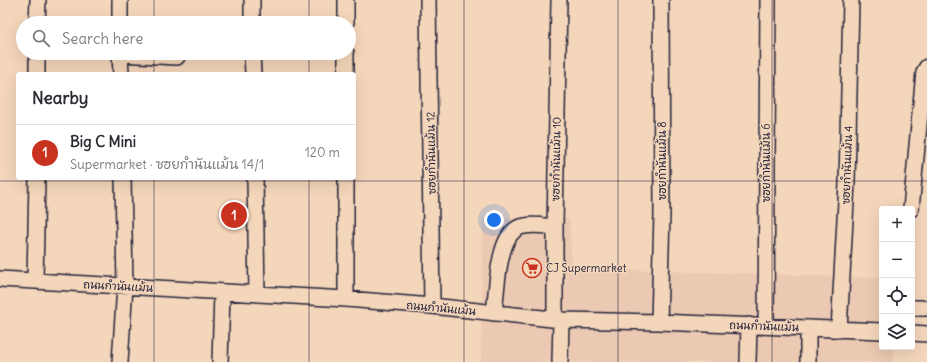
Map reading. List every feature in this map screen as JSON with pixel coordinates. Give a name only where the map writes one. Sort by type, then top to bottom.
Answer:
[{"type":"street","points":[[37,16],[38,0]]},
{"type":"street","points":[[120,0],[120,16]]},
{"type":"street","points":[[252,0],[252,16]]},
{"type":"street","points":[[346,0],[346,16]]},
{"type":"street","name":"ซฮยกำนันแม้น 12","points":[[428,0],[432,306]]},
{"type":"street","name":"ซฮยกำนันแม้น 10","points":[[559,0],[555,227],[560,362]]},
{"type":"street","name":"ซฮยกำนันแม้น 8","points":[[659,322],[662,214],[661,0]]},
{"type":"street","name":"ซฮยกำนันแม้น 6","points":[[766,326],[768,0]]},
{"type":"street","name":"ซฮยกำนันแม้น 4","points":[[839,330],[847,183],[851,0]]},
{"type":"street","points":[[37,60],[37,72]]},
{"type":"street","points":[[120,60],[121,72]]},
{"type":"street","points":[[252,60],[253,72]]},
{"type":"street","points":[[346,60],[346,72]]},
{"type":"street","points":[[911,206],[924,72],[927,67]]},
{"type":"street","points":[[35,281],[37,180]]},
{"type":"street","points":[[120,362],[125,286],[123,180]]},
{"type":"street","points":[[255,180],[257,294]]},
{"type":"street","points":[[346,180],[346,299]]},
{"type":"street","points":[[494,313],[501,253],[507,238],[517,228],[533,226],[555,227]]},
{"type":"street","name":"ถนนกำนันแม้น","points":[[0,279],[346,299],[558,319],[879,331]]},
{"type":"street","points":[[220,362],[222,292]]},
{"type":"street","points":[[915,308],[927,308]]},
{"type":"street","points":[[748,362],[749,325]]},
{"type":"street","points":[[808,328],[808,362]]},
{"type":"street","points":[[915,333],[927,334]]},
{"type":"shaded area","points":[[483,218],[569,219],[572,268],[879,278],[879,350],[893,350],[893,362],[481,362]]},
{"type":"place","name":"Big C Mini","points":[[234,215]]},
{"type":"place","name":"CJ Supermarket","points":[[532,268]]}]
